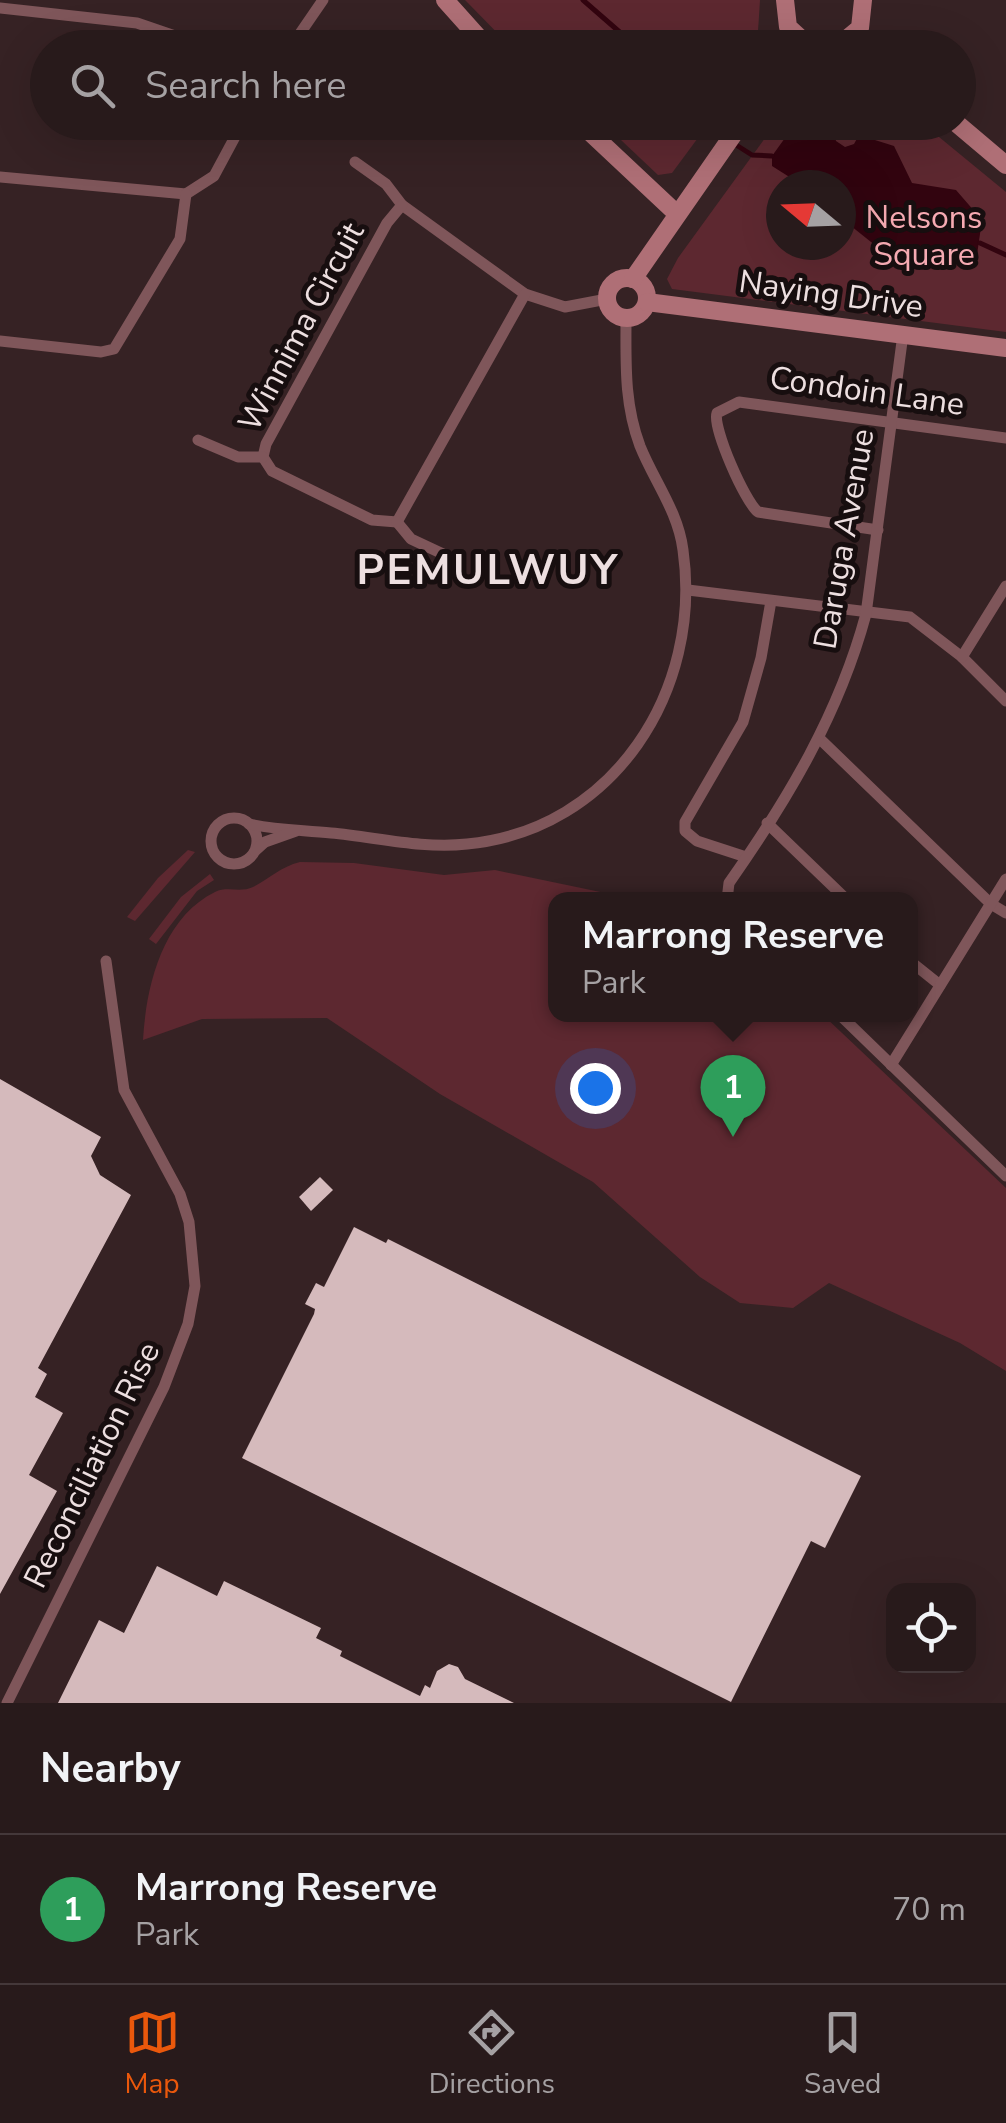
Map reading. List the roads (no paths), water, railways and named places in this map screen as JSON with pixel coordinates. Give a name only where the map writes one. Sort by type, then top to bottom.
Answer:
[{"type":"street","points":[[302,30],[323,0]]},
{"type":"street","points":[[444,0],[472,30]]},
{"type":"street","points":[[785,0],[790,30]]},
{"type":"street","points":[[862,30],[863,0]]},
{"type":"street","points":[[0,8],[137,23],[157,30]]},
{"type":"street","points":[[0,178],[186,194],[214,176],[233,140]]},
{"type":"street","points":[[598,140],[676,214]]},
{"type":"street","points":[[633,278],[729,140]]},
{"type":"street","points":[[976,140],[1006,166]]},
{"type":"street","points":[[355,162],[386,184],[402,205]]},
{"type":"street","points":[[0,341],[101,352],[114,348],[124,338],[180,239],[186,194]]},
{"type":"street","name":"Winnima Circuit","points":[[397,522],[372,520],[272,471],[263,457],[266,444],[387,223],[402,205],[525,294],[565,307],[607,299]]},
{"type":"street","points":[[633,278],[644,287],[648,302],[640,314],[626,319],[613,312],[607,299],[618,280],[633,278]]},
{"type":"street","points":[[442,554],[411,539],[397,522],[525,294]]},
{"type":"street","name":"Naying Drive","points":[[648,302],[1006,348]]},
{"type":"street","points":[[296,832],[265,842],[236,864],[221,860],[212,848],[213,833],[222,822],[236,818],[296,832],[466,844],[530,828],[576,806],[628,760],[667,697],[680,660],[688,590],[683,545],[670,504],[641,449],[628,404],[626,319]]},
{"type":"street","name":"Daruga Avenue","points":[[728,892],[729,883],[821,740],[842,691],[866,614],[903,334]]},
{"type":"street","name":"Condoin Lane","points":[[878,530],[758,512],[748,501],[714,422],[723,407],[739,402],[1006,438]]},
{"type":"street","points":[[198,440],[238,458],[263,457]]},
{"type":"street","points":[[962,657],[1006,586]]},
{"type":"street","points":[[688,590],[919,621],[1006,701]]},
{"type":"street","points":[[746,857],[697,840],[685,831],[686,822],[742,722],[762,658],[771,601]]},
{"type":"street","points":[[821,740],[991,904],[1006,912]]},
{"type":"street","points":[[768,823],[840,892]]},
{"type":"street","points":[[249,824],[256,837],[254,852]]},
{"type":"street","points":[[918,1020],[1006,880]]},
{"type":"street","name":"Reconciliation Rise","points":[[7,1703],[164,1387],[188,1324],[195,1286],[190,1222],[180,1194],[124,1090],[106,961]]},
{"type":"street","points":[[918,967],[940,985]]},
{"type":"street","points":[[847,1022],[1006,1175]]},
{"type":"street","points":[[890,1065],[917,1022]]},
{"type":"waterway","points":[[583,0],[617,30]]},
{"type":"waterway","points":[[733,143],[752,155],[772,156]]},
{"type":"waterway","points":[[980,243],[1006,255]]},
{"type":"place","name":"Marrong Reserve","points":[[733,1137]]},
{"type":"district","name":"PEMULWUY","points":[[488,570]]},
{"type":"park label","name":"Nelsons Square","points":[[924,236]]}]
